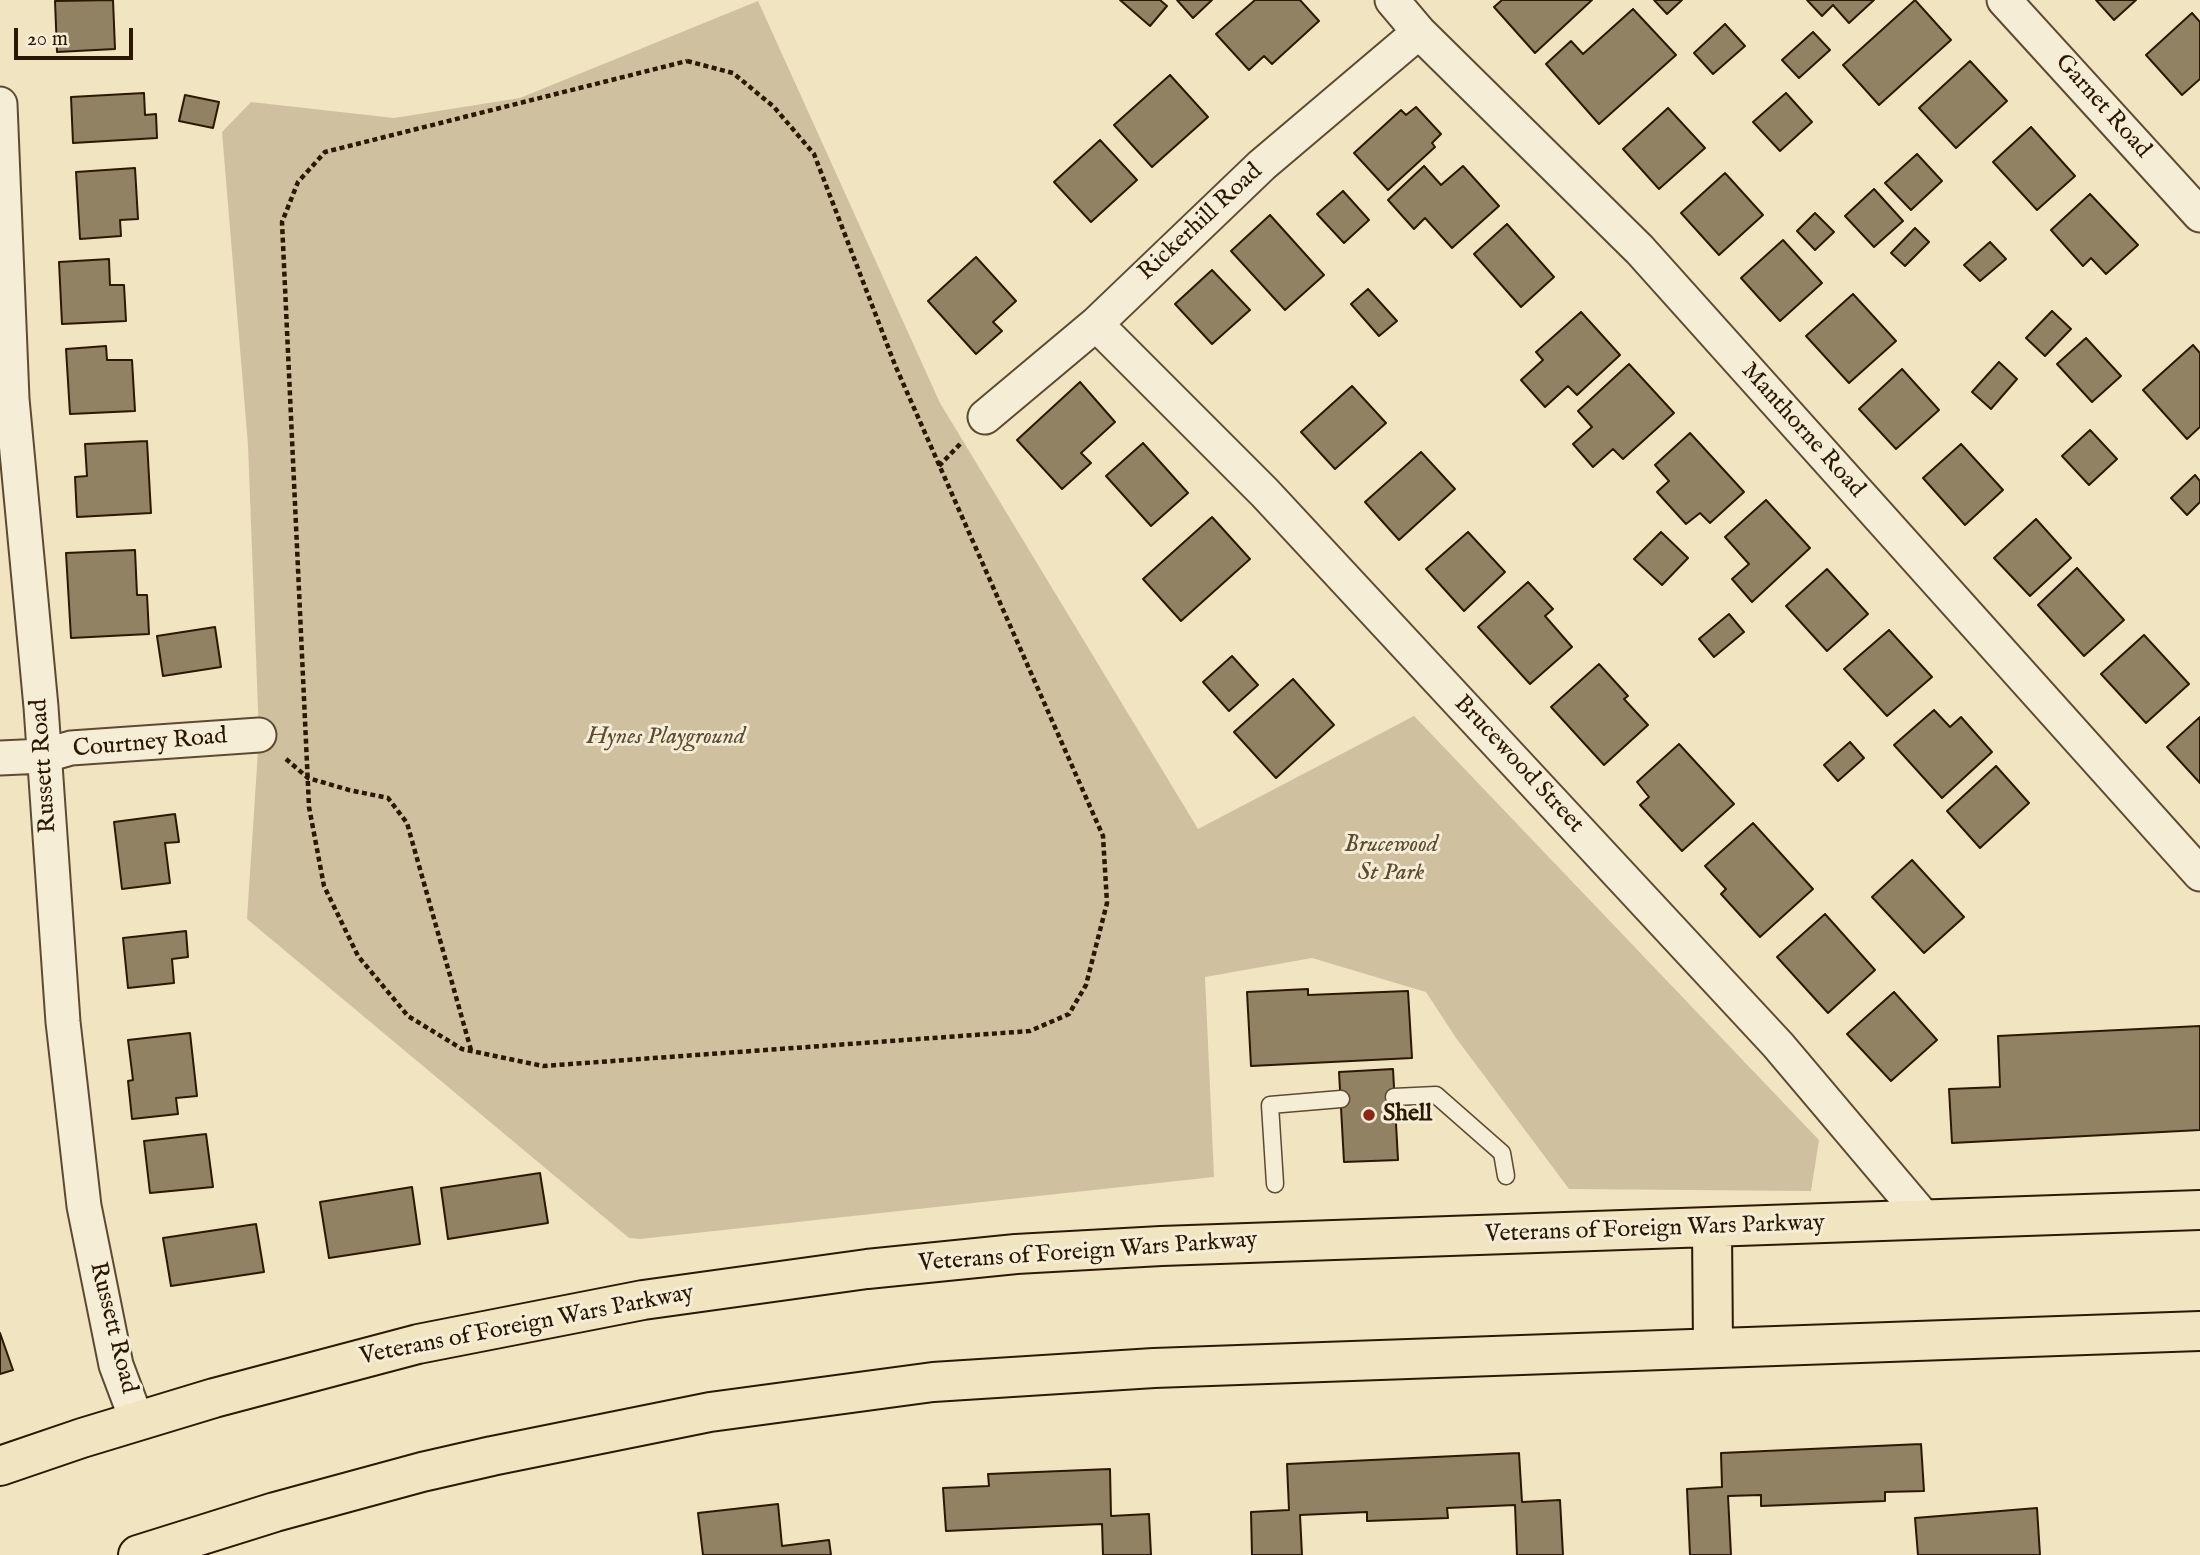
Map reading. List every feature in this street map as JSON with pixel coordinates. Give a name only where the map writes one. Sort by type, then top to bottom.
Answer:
[{"type":"highway","name":"Veterans of Foreign Wars Parkway","points":[[0,1466],[137,1421],[348,1361],[488,1329],[656,1298],[867,1269],[1016,1254],[1161,1247],[2200,1210]]},
{"type":"highway","points":[[1712,1228],[1713,1348]]},
{"type":"highway","points":[[138,1555],[176,1549],[287,1509],[480,1458],[710,1412],[859,1391],[992,1377],[1090,1371],[2200,1331]]},
{"type":"street","name":"Manthorne Road","points":[[1392,0],[1419,32],[1640,250],[2200,874]]},
{"type":"street","name":"Garnet Road","points":[[2004,0],[2200,215]]},
{"type":"street","name":"Rickerhill Road","points":[[985,417],[1096,324],[1262,164],[1419,32]]},
{"type":"street","name":"Russett Road","points":[[0,104],[6,399],[41,707],[63,1021],[84,1206],[116,1365],[137,1421]]},
{"type":"street","name":"Brucewood Street","points":[[1096,324],[1265,493],[1750,1015],[1926,1220]]},
{"type":"street","name":"Courtney Road","points":[[0,758],[43,756],[71,748],[259,735]]},
{"type":"lane","points":[[1394,1097],[1436,1095],[1502,1153],[1506,1176]]},
{"type":"lane","points":[[1275,1184],[1269,1105],[1341,1099]]},
{"type":"path","points":[[687,61],[733,73],[774,107],[814,154],[895,365],[1103,836],[1107,903],[1086,985],[1069,1014],[1030,1031],[543,1066],[461,1049],[408,1016],[358,956],[324,886],[309,807],[308,778],[282,222],[298,182],[325,152],[687,61]]},
{"type":"path","points":[[259,735],[308,778],[349,790],[388,797],[407,823],[471,1051]]},
{"type":"green space","name":"Hynes Playground","points":[[758,1],[940,403],[1198,829],[1414,716],[1819,1140],[1811,1191],[1569,1189],[1456,1038],[1426,992],[1312,958],[1205,977],[1214,1177],[640,1239],[629,1238],[247,919],[259,735],[248,445],[222,132],[251,102],[394,118],[520,98]]},
{"type":"building","points":[[113,0],[115,49],[57,52],[55,1]]},
{"type":"building","points":[[1120,0],[1160,0],[1167,6],[1150,26]]},
{"type":"building","points":[[1177,0],[1212,0],[1193,18]]},
{"type":"building","points":[[1255,0],[1300,0],[1319,21],[1272,64],[1264,56],[1249,70],[1216,34]]},
{"type":"building","points":[[1502,0],[1592,0],[1535,53],[1494,7]]},
{"type":"building","points":[[1654,0],[1682,0],[1667,14]]},
{"type":"building","points":[[1807,0],[1874,0],[1849,23],[1833,5],[1822,16]]},
{"type":"building","points":[[1915,0],[1951,40],[1879,105],[1843,65]]},
{"type":"building","points":[[2096,0],[2136,0],[2114,20]]},
{"type":"building","points":[[1633,9],[1676,55],[1599,124],[1546,64],[1571,41],[1583,54]]},
{"type":"building","points":[[2192,13],[2200,22],[2200,79],[2182,95],[2146,55]]},
{"type":"building","points":[[1725,24],[1745,46],[1713,74],[1694,53]]},
{"type":"building","points":[[1813,32],[1830,50],[1799,78],[1782,60]]},
{"type":"building","points":[[1970,61],[2007,101],[1956,148],[1919,108]]},
{"type":"building","points":[[1170,75],[1208,117],[1152,167],[1114,125]]},
{"type":"building","points":[[144,93],[145,115],[156,114],[157,138],[73,143],[71,97]]},
{"type":"building","points":[[1786,93],[1812,122],[1780,151],[1753,122]]},
{"type":"building","points":[[185,95],[219,102],[213,128],[179,121]]},
{"type":"building","points":[[1416,107],[1441,134],[1432,143],[1435,147],[1388,190],[1354,153],[1401,110],[1406,115]]},
{"type":"building","points":[[1668,108],[1705,148],[1659,189],[1623,149]]},
{"type":"building","points":[[2031,127],[2075,176],[2037,210],[1993,162]]},
{"type":"building","points":[[1100,140],[1137,180],[1091,222],[1054,182]]},
{"type":"building","points":[[1917,154],[1942,181],[1911,210],[1885,183]]},
{"type":"building","points":[[1424,166],[1441,185],[1463,166],[1499,206],[1452,248],[1425,218],[1414,229],[1388,200]]},
{"type":"building","points":[[135,168],[138,219],[120,220],[121,236],[80,239],[76,172]]},
{"type":"building","points":[[1725,173],[1763,215],[1719,255],[1681,213]]},
{"type":"building","points":[[1874,189],[1903,221],[1874,247],[1845,216]]},
{"type":"building","points":[[1343,191],[1369,220],[1344,243],[1317,214]]},
{"type":"building","points":[[2090,194],[2138,245],[2106,274],[2091,258],[2083,266],[2051,230]]},
{"type":"building","points":[[1815,213],[1834,232],[1815,250],[1797,231]]},
{"type":"building","points":[[1270,215],[1324,275],[1285,310],[1231,251]]},
{"type":"building","points":[[1507,224],[1554,277],[1521,307],[1474,254]]},
{"type":"building","points":[[1915,228],[1929,242],[1905,266],[1891,253]]},
{"type":"building","points":[[1783,240],[1822,283],[1780,321],[1741,278]]},
{"type":"building","points":[[1990,242],[2006,259],[1980,281],[1964,265]]},
{"type":"building","points":[[976,257],[1016,301],[993,322],[1002,331],[976,354],[928,301]]},
{"type":"building","points":[[109,259],[110,285],[124,285],[126,321],[62,324],[59,262]]},
{"type":"building","points":[[1212,270],[1250,310],[1212,344],[1175,304]]},
{"type":"building","points":[[1368,289],[1397,321],[1379,336],[1351,304]]},
{"type":"building","points":[[1853,294],[1896,341],[1849,383],[1806,336]]},
{"type":"building","points":[[2052,311],[2071,329],[2045,356],[2026,338]]},
{"type":"building","points":[[1581,312],[1620,355],[1577,395],[1568,386],[1545,407],[1521,380],[1543,360],[1536,352]]},
{"type":"building","points":[[2086,338],[2121,376],[2092,402],[2057,364]]},
{"type":"building","points":[[2193,345],[2200,353],[2200,427],[2187,439],[2143,390]]},
{"type":"building","points":[[106,346],[107,360],[132,360],[135,411],[70,414],[66,349]]},
{"type":"building","points":[[1999,362],[2017,379],[1991,409],[1972,392]]},
{"type":"building","points":[[1629,364],[1674,413],[1623,459],[1613,449],[1593,467],[1573,444],[1592,427],[1578,411]]},
{"type":"building","points":[[1902,369],[1939,410],[1896,449],[1859,409]]},
{"type":"building","points":[[1080,382],[1115,422],[1081,453],[1091,463],[1062,489],[1017,440]]},
{"type":"building","points":[[1352,386],[1386,423],[1335,469],[1301,432]]},
{"type":"building","points":[[2090,430],[2117,459],[2089,485],[2062,456]]},
{"type":"building","points":[[1690,433],[1744,492],[1710,523],[1700,513],[1686,524],[1657,492],[1669,481],[1655,465]]},
{"type":"building","points":[[147,441],[151,513],[77,517],[75,477],[87,476],[85,444]]},
{"type":"building","points":[[1143,443],[1188,493],[1151,526],[1106,476]]},
{"type":"building","points":[[1961,444],[2003,490],[1965,525],[1923,478]]},
{"type":"building","points":[[1421,452],[1455,489],[1399,540],[1365,502]]},
{"type":"building","points":[[2195,475],[2200,481],[2200,502],[2187,515],[2171,498]]},
{"type":"building","points":[[1766,500],[1810,548],[1752,602],[1732,579],[1749,564],[1725,537]]},
{"type":"building","points":[[1212,517],[1250,559],[1181,621],[1143,579]]},
{"type":"building","points":[[2036,519],[2071,558],[2030,596],[1994,558]]},
{"type":"building","points":[[1468,532],[1505,572],[1464,611],[1426,569]]},
{"type":"building","points":[[1661,532],[1688,558],[1662,585],[1634,559]]},
{"type":"building","points":[[135,550],[137,595],[147,595],[149,634],[71,638],[66,553]]},
{"type":"building","points":[[2077,568],[2124,620],[2084,656],[2038,605]]},
{"type":"building","points":[[1827,569],[1868,614],[1827,651],[1786,606]]},
{"type":"building","points":[[1528,582],[1553,609],[1545,616],[1572,647],[1530,684],[1478,627]]},
{"type":"building","points":[[1729,614],[1744,632],[1714,657],[1699,639]]},
{"type":"building","points":[[215,627],[221,667],[163,676],[157,636]]},
{"type":"building","points":[[1889,630],[1932,677],[1887,716],[1844,669]]},
{"type":"building","points":[[2144,635],[2189,684],[2146,723],[2101,674]]},
{"type":"building","points":[[1232,656],[1258,685],[1229,711],[1203,682]]},
{"type":"building","points":[[1599,664],[1628,696],[1624,699],[1648,725],[1604,765],[1551,707]]},
{"type":"building","points":[[1293,679],[1334,725],[1276,778],[1234,732]]},
{"type":"building","points":[[1934,710],[1950,727],[1961,717],[1992,752],[1942,798],[1894,745]]},
{"type":"building","points":[[2200,717],[2200,783],[2167,747]]},
{"type":"building","points":[[1850,742],[1864,758],[1838,781],[1824,765]]},
{"type":"building","points":[[1679,744],[1734,804],[1682,851],[1640,805],[1649,797],[1637,782]]},
{"type":"building","points":[[1996,766],[2029,803],[1980,848],[1947,811]]},
{"type":"building","points":[[175,814],[179,842],[165,843],[170,883],[122,889],[114,822]]},
{"type":"building","points":[[1753,823],[1813,889],[1760,937],[1721,894],[1726,889],[1705,866]]},
{"type":"building","points":[[1912,860],[1964,917],[1924,953],[1872,897]]},
{"type":"building","points":[[1825,914],[1875,970],[1828,1013],[1777,957]]},
{"type":"building","points":[[186,931],[188,957],[172,959],[174,983],[128,988],[123,938]]},
{"type":"building","points":[[1308,989],[1308,995],[1408,991],[1412,1058],[1251,1066],[1247,992]]},
{"type":"building","points":[[1894,992],[1937,1040],[1891,1081],[1847,1034]]},
{"type":"building","points":[[2200,1026],[2200,1130],[1952,1143],[1949,1089],[2000,1087],[1998,1036]]},
{"type":"building","points":[[190,1033],[197,1096],[176,1098],[178,1114],[132,1119],[128,1081],[133,1080],[128,1040]]},
{"type":"building","points":[[1393,1069],[1398,1160],[1344,1162],[1339,1072]]},
{"type":"building","points":[[206,1134],[213,1187],[150,1193],[144,1141]]},
{"type":"building","points":[[540,1173],[548,1223],[448,1239],[441,1188]]},
{"type":"building","points":[[412,1187],[420,1244],[329,1258],[320,1202]]},
{"type":"building","points":[[256,1224],[264,1272],[171,1286],[163,1238]]},
{"type":"building","points":[[0,1333],[13,1370],[0,1374]]},
{"type":"building","points":[[1921,1444],[1924,1491],[1885,1492],[1885,1501],[1761,1506],[1761,1495],[1728,1496],[1731,1555],[1690,1555],[1687,1489],[1722,1487],[1721,1453]]},
{"type":"building","points":[[1519,1453],[1522,1502],[1560,1500],[1563,1555],[1517,1555],[1515,1505],[1447,1508],[1448,1518],[1367,1521],[1367,1512],[1300,1515],[1302,1555],[1252,1555],[1251,1512],[1289,1510],[1287,1464]]},
{"type":"building","points":[[1110,1469],[1111,1516],[1149,1514],[1151,1555],[1103,1555],[1102,1524],[946,1531],[943,1488],[989,1486],[988,1474]]},
{"type":"building","points":[[778,1504],[782,1546],[829,1540],[831,1555],[703,1555],[698,1513]]},
{"type":"building","points":[[2037,1508],[2040,1555],[1918,1555],[1915,1518]]},
{"type":"place","name":"Shell","points":[[1369,1115]]},
{"type":"park label","name":"Brucewood St Park","points":[[1391,860]]}]
